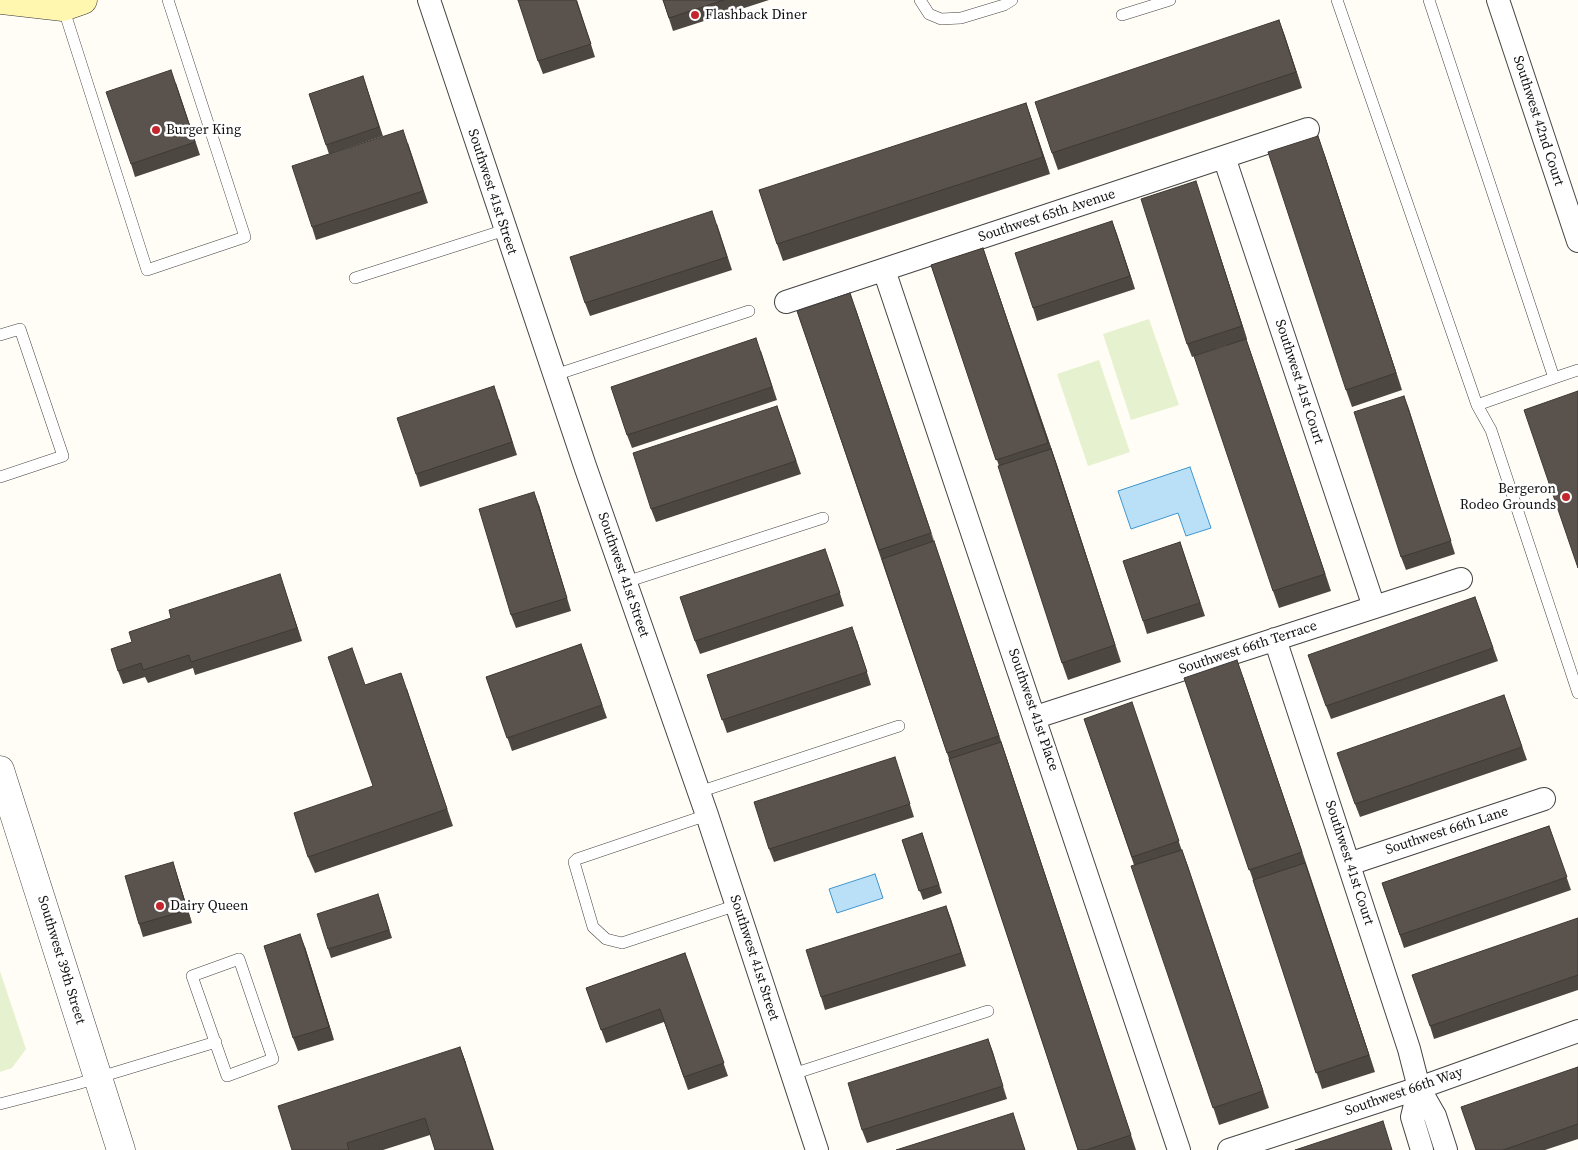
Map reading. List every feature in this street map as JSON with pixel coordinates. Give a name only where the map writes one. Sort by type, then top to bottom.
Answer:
[{"type":"main road","points":[[2,0],[73,3]]},
{"type":"street","name":"Southwest 41st Street","points":[[429,0],[505,230],[707,814],[817,1150]]},
{"type":"street","name":"Southwest 42nd Court","points":[[1498,0],[1578,241]]},
{"type":"street","name":"Southwest 65th Avenue","points":[[786,302],[1224,158],[1308,128]]},
{"type":"street","name":"Southwest 41st Court","points":[[1224,158],[1374,607]]},
{"type":"street","name":"Southwest 41st Place","points":[[884,270],[1036,717],[1179,1150]]},
{"type":"street","name":"Southwest 66th Terrace","points":[[1036,717],[1461,579]]},
{"type":"street","name":"Southwest 41st Court","points":[[1275,639],[1409,1049],[1418,1088],[1435,1116],[1446,1150]]},
{"type":"street","name":"Southwest 39th Street","points":[[0,770],[121,1150]]},
{"type":"street","name":"Southwest 66th Lane","points":[[1349,864],[1544,799]]},
{"type":"street","name":"Southwest 66th Way","points":[[1229,1150],[1418,1088],[1578,1031]]},
{"type":"street","name":"Southwest 41st Court","points":[[1418,1088],[1412,1117],[1422,1150]]},
{"type":"lane","points":[[73,3],[147,270],[245,238],[168,0]]},
{"type":"lane","points":[[920,0],[929,14],[941,19],[961,18],[1004,5],[1012,0]]},
{"type":"lane","points":[[1122,16],[1170,0]]},
{"type":"lane","points":[[1338,0],[1477,405],[1491,430],[1578,693]]},
{"type":"lane","points":[[1429,0],[1554,378]]},
{"type":"lane","points":[[355,278],[505,230]]},
{"type":"lane","points":[[555,376],[749,310]]},
{"type":"lane","points":[[0,335],[20,329],[63,456],[0,477]]},
{"type":"lane","points":[[1477,405],[1578,370]]},
{"type":"lane","points":[[626,582],[823,518]]},
{"type":"lane","points":[[699,792],[899,726]]},
{"type":"lane","points":[[707,814],[574,862],[593,927],[606,939],[622,943],[737,905]]},
{"type":"lane","points":[[239,959],[273,1059],[227,1076],[216,1042],[192,976],[239,959]]},
{"type":"lane","points":[[793,1074],[988,1010]]},
{"type":"lane","points":[[0,1104],[216,1042]]},
{"type":"green space","points":[[1149,319],[1179,405],[1131,420],[1103,334]]},
{"type":"green space","points":[[1099,360],[1130,452],[1088,466],[1057,374]]},
{"type":"green space","points":[[0,971],[26,1049],[12,1068],[0,1072]]},
{"type":"water","points":[[1190,467],[1211,528],[1186,536],[1178,513],[1131,529],[1118,491]]},
{"type":"water","points":[[875,874],[883,898],[837,913],[829,889]]},
{"type":"building","points":[[518,0],[576,0],[591,44],[538,61]]},
{"type":"building","points":[[663,0],[724,0],[669,18]]},
{"type":"building","points":[[1279,20],[1296,72],[1052,153],[1035,102]]},
{"type":"building","name":"Burger King","points":[[171,70],[195,142],[131,164],[106,92]]},
{"type":"building","points":[[363,76],[379,127],[326,145],[309,94]]},
{"type":"building","points":[[1026,103],[1043,157],[777,244],[759,190]]},
{"type":"building","points":[[403,130],[423,191],[312,227],[292,166]]},
{"type":"building","points":[[1318,136],[1396,373],[1346,390],[1268,152]]},
{"type":"building","points":[[1196,181],[1242,326],[1187,344],[1141,199]]},
{"type":"building","points":[[712,211],[727,257],[585,303],[570,257]]},
{"type":"building","points":[[1112,221],[1130,276],[1033,308],[1015,253]]},
{"type":"building","points":[[983,248],[1048,443],[996,460],[931,265]]},
{"type":"building","points":[[850,293],[931,533],[879,550],[797,311]]},
{"type":"building","points":[[756,338],[772,387],[627,435],[611,387]]},
{"type":"building","points":[[1246,339],[1325,574],[1273,591],[1194,356]]},
{"type":"building","points":[[494,386],[512,442],[416,474],[397,418]]},
{"type":"building","name":"Bergeron Rodeo Grounds","points":[[1578,391],[1578,568],[1524,410]]},
{"type":"building","points":[[1404,396],[1451,541],[1401,557],[1354,412]]},
{"type":"building","points":[[777,406],[796,461],[651,509],[633,453]]},
{"type":"building","points":[[1051,449],[1115,645],[1062,663],[998,466]]},
{"type":"building","points":[[534,492],[567,598],[511,615],[479,509]]},
{"type":"building","points":[[934,541],[999,736],[947,753],[882,559]]},
{"type":"building","points":[[1180,542],[1200,603],[1143,621],[1123,561]]},
{"type":"building","points":[[825,549],[840,593],[695,641],[680,597]]},
{"type":"building","points":[[280,574],[297,628],[191,662],[189,655],[143,670],[141,663],[118,671],[111,649],[132,642],[129,632],[171,618],[169,610]]},
{"type":"building","points":[[1475,597],[1493,648],[1326,706],[1308,655]]},
{"type":"building","points":[[852,627],[867,672],[722,720],[707,675]]},
{"type":"building","points":[[581,644],[602,705],[507,738],[486,677]]},
{"type":"building","points":[[352,648],[365,685],[401,673],[447,809],[308,857],[294,813],[373,786],[328,657]]},
{"type":"building","points":[[1237,660],[1302,852],[1249,870],[1184,678]]},
{"type":"building","points":[[1504,695],[1522,747],[1355,804],[1337,753]]},
{"type":"building","points":[[1132,702],[1179,841],[1132,857],[1084,719]]},
{"type":"building","points":[[1001,742],[1131,1135],[1086,1150],[1078,1150],[949,759]]},
{"type":"building","points":[[895,757],[910,804],[769,849],[754,802]]},
{"type":"building","points":[[1549,826],[1567,877],[1400,935],[1382,883]]},
{"type":"building","points":[[922,833],[939,885],[919,891],[902,840]]},
{"type":"building","points":[[1182,850],[1263,1091],[1213,1108],[1131,866]]},
{"type":"building","name":"Dairy Queen","points":[[173,862],[187,910],[139,924],[125,876]]},
{"type":"building","points":[[1305,863],[1369,1055],[1316,1073],[1253,880]]},
{"type":"building","points":[[378,894],[389,930],[328,949],[317,914]]},
{"type":"building","points":[[946,906],[961,953],[821,997],[806,950]]},
{"type":"building","points":[[1578,918],[1578,975],[1430,1026],[1412,975]]},
{"type":"building","points":[[300,934],[329,1027],[293,1038],[264,946]]},
{"type":"building","points":[[685,953],[724,1063],[684,1077],[660,1009],[601,1030],[586,988]]},
{"type":"building","points":[[988,1039],[1003,1086],[862,1130],[848,1083]]},
{"type":"building","points":[[460,1047],[493,1150],[435,1150],[425,1118],[347,1143],[349,1150],[292,1150],[278,1106]]},
{"type":"building","points":[[1578,1067],[1578,1124],[1503,1150],[1476,1150],[1461,1107]]},
{"type":"building","points":[[1013,1113],[1025,1150],[896,1150]]},
{"type":"building","points":[[1383,1121],[1392,1150],[1295,1150]]},
{"type":"place","name":"Flashback Diner","points":[[695,15]]},
{"type":"place","name":"Burger King","points":[[156,130]]},
{"type":"place","name":"Bergeron Rodeo Grounds","points":[[1566,497]]},
{"type":"place","name":"Dairy Queen","points":[[160,906]]}]
